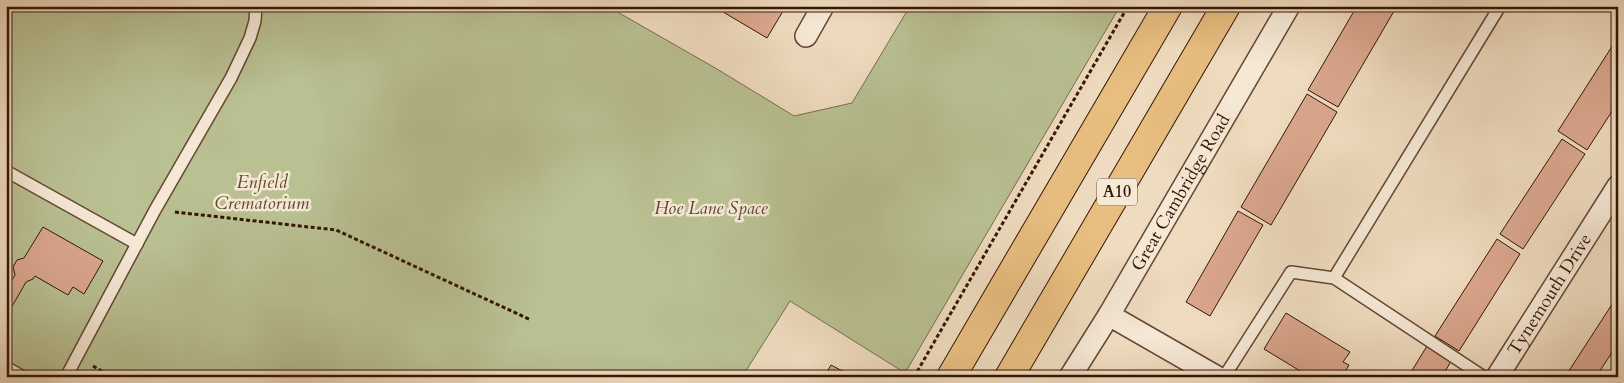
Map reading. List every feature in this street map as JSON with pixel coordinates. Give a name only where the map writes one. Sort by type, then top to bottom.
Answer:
[{"type":"highway","name":"A10","points":[[951,377],[1168,6]]},
{"type":"highway","name":"A10","points":[[1009,377],[1226,6]]},
{"type":"street","points":[[806,36],[823,6]]},
{"type":"street","name":"Great Cambridge Road","points":[[1070,377],[1289,6]]},
{"type":"street","name":"Tynemouth Drive","points":[[1497,377],[1618,186]]},
{"type":"street","points":[[1108,315],[1217,377]]},
{"type":"lane","points":[[66,377],[155,210],[231,78],[250,38],[255,21],[256,6]]},
{"type":"lane","points":[[1334,278],[1500,6]]},
{"type":"lane","points":[[6,171],[137,244]]},
{"type":"lane","points":[[1224,377],[1291,272],[1334,278],[1484,377]]},
{"type":"lane","points":[[6,367],[23,377]]},
{"type":"path","points":[[914,377],[1128,6]]},
{"type":"path","points":[[155,210],[336,230],[531,320]]},
{"type":"green space","points":[[6,6],[607,6],[794,116],[852,103],[910,6],[1120,6],[905,373],[790,301],[742,377],[6,377]]},
{"type":"building","points":[[713,6],[786,6],[767,38]]},
{"type":"building","points":[[1357,6],[1397,6],[1338,107],[1308,90]]},
{"type":"building","points":[[1618,37],[1618,102],[1587,150],[1558,131]]},
{"type":"building","points":[[1307,94],[1337,112],[1271,225],[1241,207]]},
{"type":"building","points":[[1562,139],[1585,154],[1523,249],[1500,234]]},
{"type":"building","points":[[1238,211],[1263,225],[1210,316],[1186,302]]},
{"type":"building","points":[[43,227],[103,261],[84,294],[73,287],[68,295],[35,276],[26,282],[6,317],[6,290],[15,275],[13,267],[17,260],[24,258]]},
{"type":"building","points":[[1497,239],[1520,254],[1459,351],[1435,336]]},
{"type":"building","points":[[1618,295],[1618,343],[1596,377],[1565,377]]},
{"type":"building","points":[[1286,313],[1350,352],[1343,362],[1349,365],[1342,377],[1310,377],[1264,349]]},
{"type":"building","points":[[1427,346],[1451,361],[1442,377],[1408,377]]},
{"type":"building","points":[[831,365],[850,375],[849,377],[824,377]]},
{"type":"park label","name":"Enfield Crematorium","points":[[262,192]]},
{"type":"park label","name":"Hoe Lane Space","points":[[711,208]]}]
